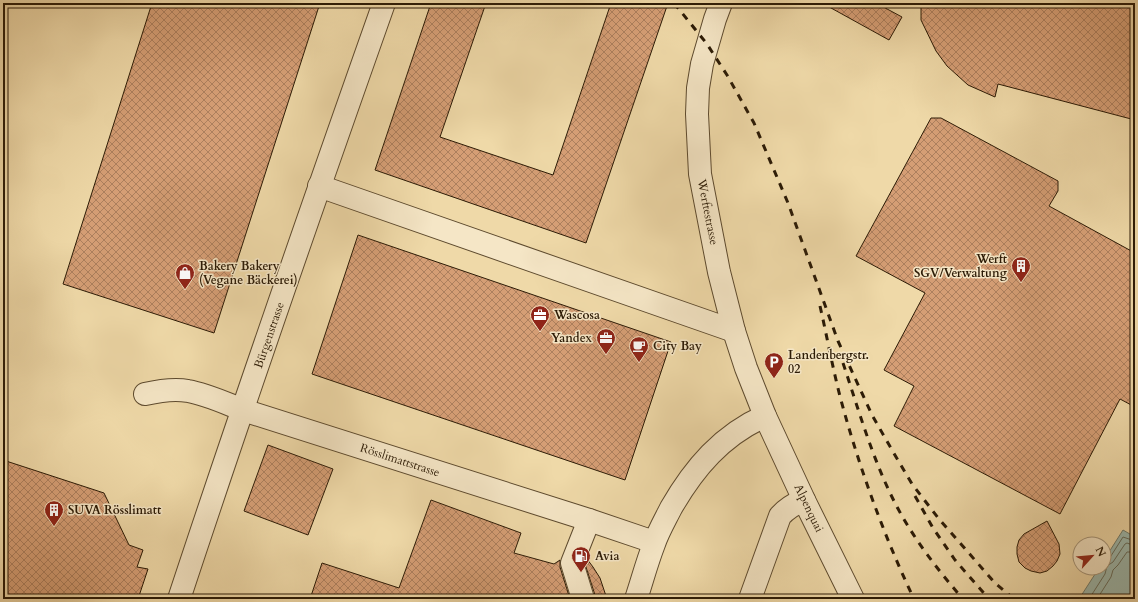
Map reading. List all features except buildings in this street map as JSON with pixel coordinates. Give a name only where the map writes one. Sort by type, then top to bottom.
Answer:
[{"type":"street","name":"Bürgenstrasse","points":[[179,599],[319,186],[384,3]]},
{"type":"street","name":"Werftestrasse","points":[[721,3],[715,18],[702,64],[698,88],[697,114],[700,174],[719,272],[734,331],[746,368],[765,416]]},
{"type":"street","points":[[319,186],[734,331]]},
{"type":"street","name":"Rösslimattstrasse","points":[[144,394],[167,390],[187,391],[654,542]]},
{"type":"street","points":[[636,599],[654,542],[683,488],[700,465],[725,441],[742,428],[765,416]]},
{"type":"street","name":"Alpenquai","points":[[765,416],[804,500],[853,599]]},
{"type":"street","points":[[750,599],[780,516],[792,505],[804,500]]},
{"type":"street","points":[[583,599],[572,563],[589,520]]},
{"type":"water","points":[[1123,530],[1135,537],[1135,599],[1079,599],[1094,576],[1112,576],[1112,547]]},
{"type":"railway","points":[[674,3],[707,44],[727,75],[754,123],[788,203],[838,341],[872,415],[912,484],[939,519],[995,583],[1014,599]]},
{"type":"railway","points":[[820,306],[840,398],[858,459],[884,530],[914,599]]},
{"type":"railway","points":[[843,363],[871,448],[884,481],[899,511],[924,550],[963,599]]},
{"type":"railway","points":[[915,496],[933,528],[955,560],[989,599]]},
{"type":"place","name":"Werft SGV/Verwaltung","points":[[1021,283]]},
{"type":"place","name":"Bakery Bakery (Vegane Bäckerei)","points":[[185,290]]},
{"type":"place","name":"Wascosa","points":[[540,332]]},
{"type":"place","name":"Yandex","points":[[606,355]]},
{"type":"place","name":"City Bay","points":[[639,363]]},
{"type":"place","name":"Landenbergstr. 02","points":[[774,379]]},
{"type":"place","name":"SUVA Rösslimatt","points":[[54,527]]},
{"type":"place","name":"Avia","points":[[581,573]]}]
